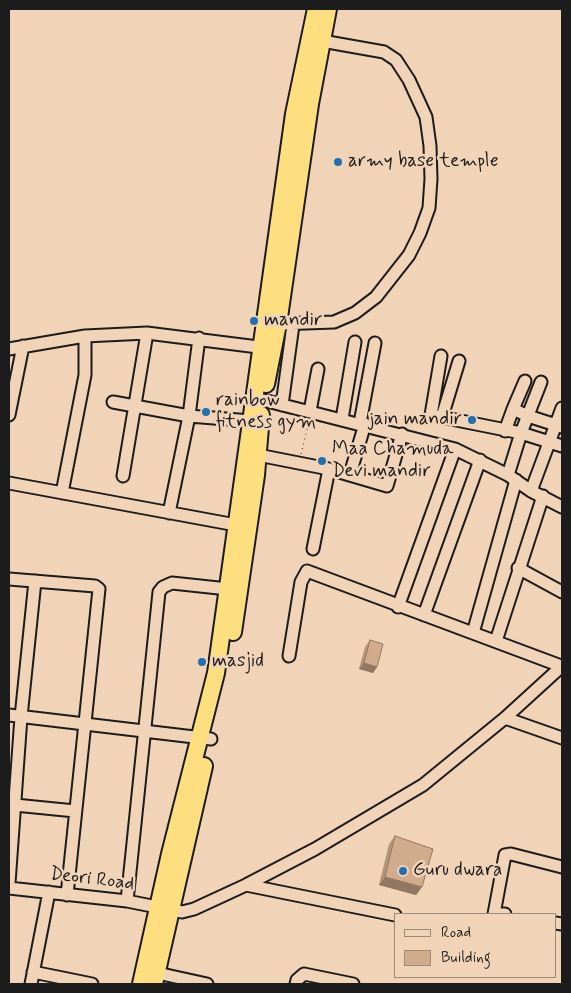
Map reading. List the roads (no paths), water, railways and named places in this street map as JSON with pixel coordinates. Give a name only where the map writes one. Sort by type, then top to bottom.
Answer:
[{"type":"highway","points":[[141,984],[165,908],[234,629],[258,455],[267,349],[294,114],[316,9]]},
{"type":"highway","points":[[206,738],[251,421],[267,349],[285,325],[310,104],[328,9]]},
{"type":"highway","points":[[155,979],[165,908]]},
{"type":"street","points":[[282,404],[285,325],[334,322],[355,313],[376,297],[409,254],[420,233],[429,208],[432,179],[426,117],[409,80],[396,60],[384,52],[322,41]]},
{"type":"street","points":[[9,349],[85,336],[147,333],[199,338],[267,349]]},
{"type":"street","points":[[123,476],[147,333]]},
{"type":"street","points":[[62,493],[85,375],[85,336]]},
{"type":"street","points":[[168,513],[188,416],[199,338]]},
{"type":"street","points":[[342,419],[355,342]]},
{"type":"street","points":[[350,474],[362,423],[375,343]]},
{"type":"street","points":[[9,416],[23,346]]},
{"type":"street","points":[[441,356],[430,413],[521,433],[562,446]]},
{"type":"street","points":[[442,417],[458,361]]},
{"type":"street","points":[[311,411],[318,369]]},
{"type":"street","points":[[506,431],[525,381]]},
{"type":"street","points":[[473,633],[512,477],[521,433],[541,382]]},
{"type":"street","points":[[263,400],[362,423],[456,449],[512,477],[531,491],[562,507]]},
{"type":"street","points":[[114,402],[188,416],[251,421]]},
{"type":"street","points":[[531,491],[549,443],[559,426],[562,408]]},
{"type":"street","points":[[513,409],[559,426]]},
{"type":"street","points":[[258,455],[300,462],[388,485],[402,434]]},
{"type":"street","points":[[398,606],[456,449]]},
{"type":"street","points":[[424,615],[480,460]]},
{"type":"street","points":[[313,549],[329,469]]},
{"type":"street","points":[[9,483],[236,525]]},
{"type":"street","points":[[496,641],[518,568],[543,496]]},
{"type":"street","points":[[518,568],[562,592]]},
{"type":"street","points":[[289,656],[301,582],[305,572],[319,575],[562,666]]},
{"type":"street","points":[[9,579],[95,586],[99,589],[83,723],[67,895]]},
{"type":"street","points":[[9,884],[21,717],[35,581]]},
{"type":"street","points":[[127,901],[160,592],[163,587],[172,583],[228,590]]},
{"type":"street","name":"Deori Road","points":[[9,888],[127,901],[186,912],[246,885],[373,817],[423,786],[505,718],[562,666]]},
{"type":"street","points":[[9,715],[206,738]]},
{"type":"street","points":[[505,718],[562,738]]},
{"type":"street","points":[[15,805],[75,811]]},
{"type":"street","points":[[494,913],[505,855],[511,854],[562,866]]},
{"type":"street","points":[[246,885],[394,915]]},
{"type":"street","points":[[31,984],[50,892]]},
{"type":"street","points":[[33,972],[92,984]]},
{"type":"street","points":[[296,984],[297,980],[304,974],[353,984]]},
{"type":"street","points":[[155,979],[207,984]]},
{"type":"place","name":"army base temple","points":[[338,162]]},
{"type":"place","name":"mandir","points":[[254,321]]},
{"type":"place","name":"rainbow fitness gym","points":[[206,412]]},
{"type":"place","name":"jain mandir","points":[[472,420]]},
{"type":"place","name":"Maa Chamuda Devi mandir","points":[[322,461]]},
{"type":"place","name":"masjid","points":[[202,662]]},
{"type":"place","name":"Guru dwara","points":[[403,871]]}]
